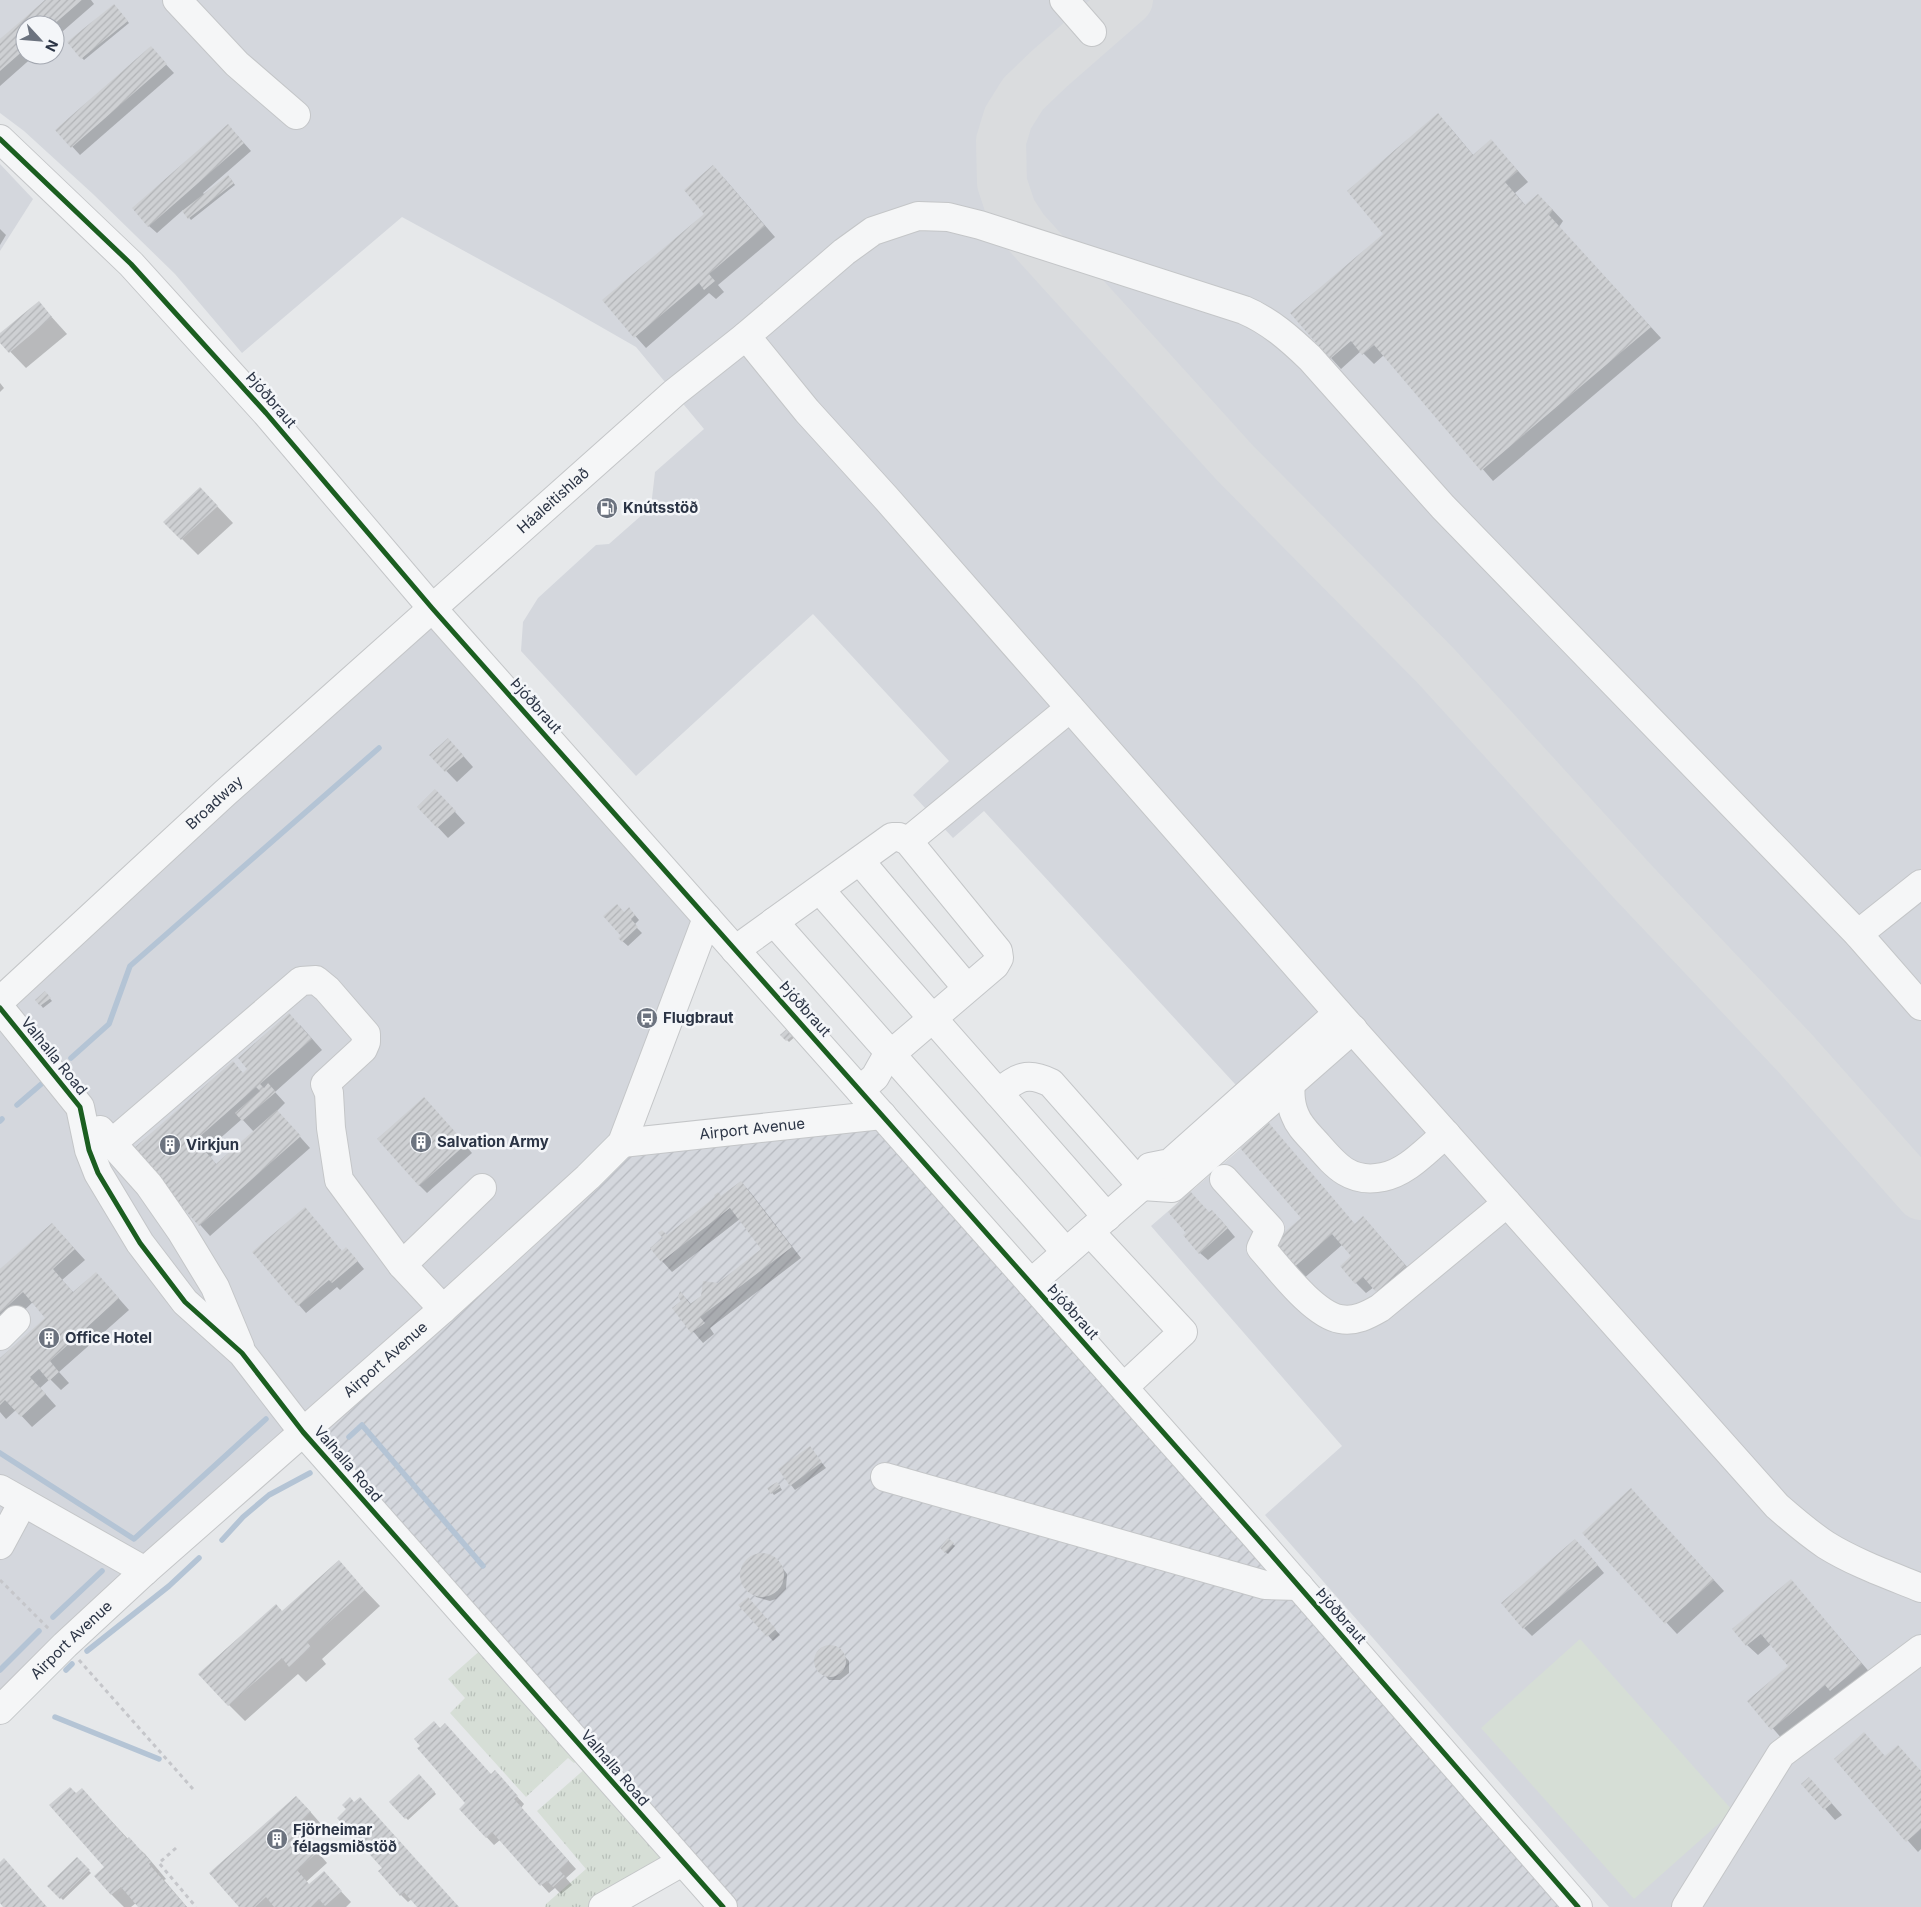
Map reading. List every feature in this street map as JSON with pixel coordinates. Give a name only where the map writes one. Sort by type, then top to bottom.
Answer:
[{"type":"street","points":[[177,0],[238,64],[296,115]]},
{"type":"street","points":[[1064,0],[1092,32]]},
{"type":"street","name":"Þjóðbraut","points":[[0,139],[102,235],[177,313],[266,413],[432,608],[1124,1387],[1578,1907]]},
{"type":"street","name":"Háaleitishlað","points":[[432,608],[674,393],[746,336],[816,275],[873,231],[918,216],[948,217],[980,225],[1234,306],[1261,317],[1289,338],[1310,358],[1443,507],[1858,934],[1921,1006]]},
{"type":"street","points":[[746,336],[807,411],[1345,1021],[1777,1506],[1826,1545],[1860,1563],[1921,1588]]},
{"type":"street","name":"Broadway","points":[[0,1001],[225,793],[432,608]]},
{"type":"street","points":[[908,841],[1070,708]]},
{"type":"street","points":[[736,950],[892,837],[899,837],[908,841],[998,951],[999,958],[995,965],[891,1054],[884,1061],[875,1077],[860,1090]]},
{"type":"street","points":[[860,861],[967,988]]},
{"type":"street","points":[[1858,934],[1921,884]]},
{"type":"street","points":[[820,890],[998,1093],[1183,1332],[1124,1387]]},
{"type":"street","name":"Airport Avenue","points":[[0,1710],[65,1645],[145,1571],[443,1309],[580,1184],[622,1143],[707,918]]},
{"type":"street","points":[[774,922],[1066,1252]]},
{"type":"street","points":[[112,1143],[301,981],[316,980],[327,989],[366,1034],[366,1042],[363,1049],[325,1084],[329,1093],[331,1128],[339,1180],[402,1264],[443,1309]]},
{"type":"street","name":"Valhalla Road","points":[[0,1008],[80,1107],[90,1150],[98,1173],[140,1243],[185,1302],[242,1353],[303,1432],[723,1907]]},
{"type":"street","points":[[1031,1283],[1142,1186],[1150,1167],[1170,1163],[1294,1053],[1345,1021]]},
{"type":"street","points":[[998,1093],[1017,1078],[1039,1077],[1051,1083],[1142,1186],[1172,1188],[1290,1084],[1345,1021]]},
{"type":"street","points":[[1294,1053],[1290,1084],[1294,1114],[1301,1126],[1338,1168],[1352,1176],[1368,1179],[1396,1174],[1446,1134]]},
{"type":"street","points":[[80,1107],[150,1185],[181,1231],[215,1287],[242,1353]]},
{"type":"street","name":"Airport Avenue","points":[[622,1143],[882,1115]]},
{"type":"street","points":[[1224,1179],[1270,1229],[1261,1248],[1316,1308],[1341,1319],[1354,1319],[1368,1315],[1380,1308],[1507,1203]]},
{"type":"street","points":[[402,1264],[482,1188]]},
{"type":"street","points":[[885,1477],[1265,1585],[1299,1586]]},
{"type":"street","points":[[0,1545],[11,1496],[145,1571]]},
{"type":"street","points":[[1686,1907],[1781,1754],[1921,1649]]},
{"type":"street","points":[[603,1907],[682,1862]]},
{"type":"path","points":[[0,1580],[65,1645],[193,1789]]},
{"type":"path","points":[[176,1848],[159,1864],[196,1907]]},
{"type":"shaded area","points":[[0,0],[1921,0],[1921,1907],[1609,1907],[1265,1515],[1342,1446],[1151,1226],[1269,1124],[1246,1096],[984,811],[953,838],[913,795],[949,761],[813,614],[636,776],[521,651],[523,622],[538,598],[596,545],[609,544],[651,507],[655,472],[704,429],[636,347],[402,217],[242,353],[175,274],[93,194],[24,131],[0,113]]},
{"type":"shaded area","points":[[0,164],[33,199],[0,251]]},
{"type":"shaded area","points":[[432,608],[707,918],[622,1143],[0,1710],[0,1001]]},
{"type":"shaded area","points":[[882,1115],[1578,1907],[723,1907],[303,1432],[622,1143]]},
{"type":"green space","points":[[1580,1639],[1733,1811],[1634,1899],[1481,1728]]},
{"type":"green space","points":[[483,1648],[580,1758],[574,1763],[568,1758],[526,1797],[450,1713],[465,1698],[448,1679]]},
{"type":"green space","points":[[587,1767],[662,1850],[660,1868],[613,1907],[545,1907],[546,1904],[586,1869],[537,1811]]},
{"type":"building","points":[[45,0],[82,0],[65,15],[28,15]]},
{"type":"building","points":[[114,4],[128,21],[81,59],[67,42]]},
{"type":"building","points":[[15,26],[15,58],[0,71],[0,39]]},
{"type":"building","points":[[151,46],[167,64],[71,148],[55,130]]},
{"type":"building","points":[[1438,113],[1473,155],[1491,139],[1518,171],[1505,182],[1525,205],[1538,194],[1553,210],[1549,215],[1651,327],[1481,471],[1374,345],[1362,355],[1351,341],[1330,359],[1290,313],[1383,234],[1347,191]]},
{"type":"building","points":[[228,124],[244,143],[148,227],[132,208]]},
{"type":"building","points":[[713,165],[765,226],[709,274],[715,281],[704,290],[699,283],[634,338],[602,300],[704,214],[684,190]]},
{"type":"building","points":[[228,175],[234,183],[188,219],[182,211]]},
{"type":"building","points":[[39,301],[52,317],[9,353],[0,343],[0,333]]},
{"type":"building","points":[[200,487],[218,506],[181,540],[163,522]]},
{"type":"building","points":[[448,738],[464,756],[445,772],[429,755]]},
{"type":"building","points":[[435,789],[456,811],[437,828],[417,807]]},
{"type":"building","points":[[617,904],[624,912],[629,907],[635,915],[631,919],[638,927],[622,942],[618,938],[621,936],[603,916]]},
{"type":"building","points":[[45,991],[51,998],[40,1006],[35,1000]]},
{"type":"building","name":"Virkjun","points":[[289,1013],[312,1039],[260,1084],[264,1088],[268,1083],[276,1092],[242,1121],[235,1113],[260,1091],[256,1087],[198,1138],[203,1143],[201,1146],[216,1164],[277,1110],[301,1136],[199,1226],[132,1150],[233,1061],[243,1073],[247,1069],[238,1058]]},
{"type":"building","points":[[790,1026],[796,1033],[786,1041],[780,1035]]},
{"type":"building","name":"Salvation Army","points":[[424,1097],[466,1144],[419,1186],[377,1139]]},
{"type":"building","points":[[1269,1123],[1355,1224],[1363,1216],[1406,1266],[1376,1292],[1363,1277],[1355,1284],[1340,1266],[1351,1256],[1332,1234],[1291,1270],[1269,1245],[1301,1218],[1240,1148]]},
{"type":"building","points":[[741,1181],[792,1247],[700,1317],[705,1323],[691,1333],[672,1308],[681,1301],[678,1297],[680,1291],[690,1304],[701,1296],[703,1281],[718,1283],[761,1249],[730,1208],[661,1262],[650,1248],[663,1238],[658,1233],[662,1230],[667,1235],[715,1197],[714,1195],[718,1192],[721,1196]]},
{"type":"building","points":[[1190,1191],[1209,1212],[1212,1210],[1228,1228],[1199,1254],[1183,1235],[1186,1233],[1168,1212]]},
{"type":"building","points":[[305,1207],[342,1251],[346,1247],[358,1261],[332,1283],[329,1280],[298,1306],[252,1252]]},
{"type":"building","name":"Office Hotel","points":[[52,1223],[75,1249],[53,1269],[73,1292],[96,1272],[119,1298],[50,1361],[59,1372],[49,1381],[39,1369],[30,1377],[46,1394],[21,1417],[5,1400],[0,1405],[0,1358],[45,1318],[23,1292],[0,1313],[0,1269]]},
{"type":"building","points":[[810,1446],[822,1462],[790,1486],[778,1469]]},
{"type":"building","points":[[777,1482],[781,1487],[771,1494],[767,1488]]},
{"type":"building","points":[[1631,1488],[1714,1580],[1665,1624],[1582,1533]]},
{"type":"building","points":[[948,1538],[954,1543],[945,1553],[940,1548]]},
{"type":"building","points":[[1575,1539],[1598,1565],[1523,1629],[1501,1603]]},
{"type":"building","points":[[762,1553],[774,1557],[780,1563],[784,1575],[780,1587],[774,1593],[762,1597],[750,1593],[744,1587],[740,1575],[744,1563],[750,1557]]},
{"type":"building","points":[[339,1560],[365,1590],[307,1642],[311,1647],[289,1667],[282,1658],[228,1706],[198,1674],[276,1604],[282,1611]]},
{"type":"building","points":[[1791,1579],[1862,1664],[1830,1691],[1825,1685],[1771,1730],[1747,1701],[1788,1666],[1761,1634],[1746,1646],[1732,1629]]},
{"type":"building","points":[[748,1597],[776,1629],[767,1637],[738,1605]]},
{"type":"building","points":[[830,1645],[836,1646],[841,1650],[845,1655],[845,1667],[841,1672],[836,1676],[830,1677],[824,1676],[819,1672],[815,1667],[814,1661],[815,1655],[819,1650],[824,1646]]},
{"type":"building","points":[[434,1721],[440,1728],[445,1723],[491,1774],[495,1770],[518,1796],[514,1799],[569,1861],[559,1870],[565,1876],[553,1887],[547,1881],[540,1886],[492,1832],[486,1838],[459,1809],[465,1803],[417,1748],[420,1746],[414,1739]]},
{"type":"building","points":[[1864,1732],[1885,1756],[1898,1745],[1921,1771],[1921,1829],[1906,1842],[1834,1759]]},
{"type":"building","points":[[419,1774],[435,1792],[405,1819],[389,1802]]},
{"type":"building","points":[[1809,1777],[1832,1803],[1824,1810],[1801,1784]]},
{"type":"building","points":[[70,1787],[76,1793],[82,1788],[127,1839],[129,1837],[151,1862],[149,1864],[187,1907],[138,1907],[121,1887],[111,1895],[94,1876],[104,1867],[49,1805]]},
{"type":"building","name":"Fjörheimar félagsmiðstöð","points":[[296,1796],[311,1812],[295,1826],[318,1852],[297,1870],[309,1884],[324,1871],[342,1891],[325,1906],[319,1899],[311,1907],[274,1907],[266,1897],[255,1907],[239,1907],[209,1873]]},
{"type":"building","points":[[350,1797],[354,1802],[360,1797],[459,1907],[417,1907],[404,1892],[400,1896],[378,1871],[382,1868],[337,1818],[346,1809],[342,1805]]},
{"type":"building","points":[[77,1857],[90,1870],[60,1899],[47,1886]]},
{"type":"building","points":[[4,1858],[47,1907],[3,1907],[0,1903],[0,1862]]},
{"type":"waterway","points":[[71,1058],[109,1024],[130,966],[379,748]]},
{"type":"waterway","points":[[17,1105],[46,1080]]},
{"type":"waterway","points":[[0,1453],[134,1539],[266,1419]]},
{"type":"waterway","points":[[349,1437],[362,1425],[483,1566]]},
{"type":"waterway","points":[[222,1540],[243,1517],[269,1495],[310,1473]]},
{"type":"waterway","points":[[87,1651],[169,1586],[199,1558]]},
{"type":"waterway","points":[[53,1617],[102,1571]]},
{"type":"waterway","points":[[0,1670],[39,1631]]},
{"type":"waterway","points":[[66,1670],[72,1664]]},
{"type":"waterway","points":[[55,1717],[159,1759]]},
{"type":"taxiway","points":[[1128,0],[1023,94],[1008,118],[1001,141],[1002,183],[1011,210],[1024,230],[1235,463],[1435,665],[1634,883],[1795,1053],[1921,1195]]},
{"type":"cycle path","points":[[0,139],[131,264],[266,413],[432,608],[1256,1537],[1578,1907]]},
{"type":"cycle path","points":[[0,1008],[80,1107],[89,1150],[98,1173],[140,1243],[185,1302],[242,1353],[303,1432],[723,1907]]},
{"type":"place","name":"Knútsstöð","points":[[607,508]]},
{"type":"place","name":"Flugbraut","points":[[647,1018]]},
{"type":"place","name":"Salvation Army","points":[[421,1142]]},
{"type":"place","name":"Virkjun","points":[[170,1145]]},
{"type":"place","name":"Office Hotel","points":[[49,1338]]},
{"type":"place","name":"Fjörheimar félagsmiðstöð","points":[[277,1839]]}]
